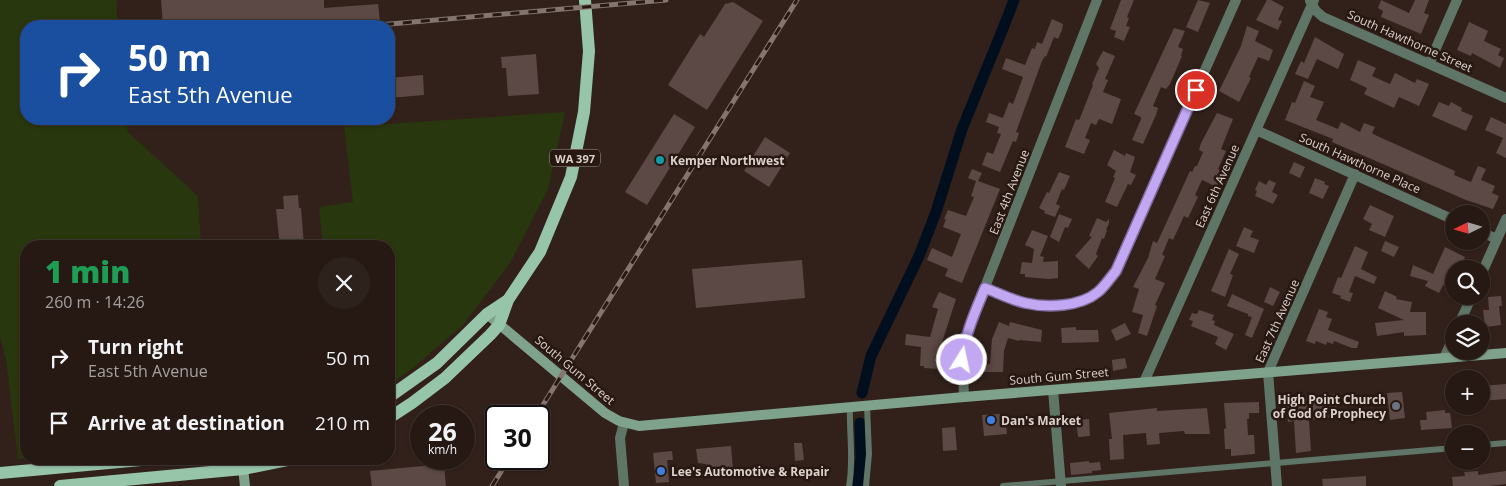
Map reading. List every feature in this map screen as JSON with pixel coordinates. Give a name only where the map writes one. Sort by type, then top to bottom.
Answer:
[{"type":"main road","name":"WA 397","points":[[395,414],[445,378],[476,350],[499,325],[508,300],[540,252],[571,177],[584,112],[589,51],[585,0]]},
{"type":"main road","name":"WA 397","points":[[395,393],[437,363],[487,314],[508,300]]},
{"type":"main road","name":"South Gum Street","points":[[487,314],[605,413],[624,423],[644,426],[964,397],[1506,353]]},
{"type":"main road","points":[[0,472],[82,465]]},
{"type":"main road","points":[[60,486],[158,482],[238,465]]},
{"type":"main road","points":[[243,465],[245,486]]},
{"type":"street","name":"East 4th Avenue","points":[[964,397],[962,360],[964,342],[1097,0]]},
{"type":"street","points":[[985,288],[1024,303],[1052,305],[1087,299],[1107,283],[1116,271],[1236,0]]},
{"type":"street","points":[[1429,64],[1457,0]]},
{"type":"street","name":"South Hawthorne Street","points":[[1312,1],[1322,16],[1506,98]]},
{"type":"street","name":"East 6th Avenue","points":[[1144,382],[1312,1]]},
{"type":"street","name":"South Hawthorne Place","points":[[1256,130],[1445,216]]},
{"type":"street","name":"East 7th Avenue","points":[[1277,486],[1268,372],[1355,174]]},
{"type":"street","points":[[1487,260],[1506,219]]},
{"type":"street","points":[[1490,236],[1497,239]]},
{"type":"street","points":[[1054,390],[1061,484]]},
{"type":"street","points":[[624,423],[620,438],[624,486]]},
{"type":"lane","points":[[866,486],[869,454],[867,406]]},
{"type":"lane","points":[[849,486],[852,457],[849,428],[850,408]]},
{"type":"lane","points":[[1490,444],[1506,443]]},
{"type":"lane","points":[[1002,486],[1061,484],[1275,462],[1445,449]]},
{"type":"green space","points":[[0,0],[116,0],[118,20],[20,20],[20,125],[127,125],[128,132],[198,196],[201,240],[20,240],[20,459],[18,459],[6,359],[0,337]]},
{"type":"green space","points":[[565,112],[548,189],[510,263],[463,325],[413,368],[395,381],[395,240],[322,240],[319,207],[353,202],[344,127]]},
{"type":"building","points":[[161,0],[324,0],[324,8],[378,4],[380,20],[163,20]]},
{"type":"building","points":[[1121,0],[1134,0],[1127,17],[1129,18],[1126,26],[1130,27],[1124,41],[1114,37],[1116,31],[1110,29]]},
{"type":"building","points":[[1198,0],[1210,3],[1198,32],[1186,27]]},
{"type":"building","points":[[1267,0],[1271,0],[1284,7],[1278,20],[1282,21],[1278,30],[1256,20]]},
{"type":"building","points":[[1381,0],[1409,13],[1415,0],[1429,0],[1424,13],[1429,15],[1421,34],[1381,17],[1383,11],[1378,8]]},
{"type":"building","points":[[733,2],[763,21],[707,110],[668,85],[700,34],[704,37],[725,4]]},
{"type":"building","points":[[1052,19],[1063,24],[1062,30],[1058,39],[1054,37],[1046,57],[1042,61],[1016,132],[1019,133],[1016,142],[1013,141],[1000,172],[982,165],[987,152],[993,154],[1001,134],[997,133],[999,127],[986,122],[989,113],[1003,118],[1009,102],[1013,104],[1023,77],[1002,69],[1006,58],[1025,65],[1032,48],[1035,49],[1037,42],[1042,44]]},
{"type":"building","points":[[1469,22],[1488,31],[1484,41],[1501,49],[1498,55],[1504,58],[1500,68],[1472,53],[1471,56],[1457,50]]},
{"type":"building","points":[[1247,26],[1259,31],[1255,41],[1273,50],[1269,61],[1258,57],[1249,77],[1251,78],[1239,102],[1219,91],[1241,46]]},
{"type":"building","points":[[1174,28],[1185,31],[1178,47],[1183,49],[1182,56],[1170,84],[1166,89],[1161,87],[1153,106],[1158,108],[1156,115],[1143,144],[1132,140],[1141,119],[1141,117],[1134,114]]},
{"type":"building","points":[[1315,37],[1344,54],[1338,69],[1317,59],[1308,79],[1295,74],[1301,61],[1304,63]]},
{"type":"building","points":[[1103,51],[1115,56],[1105,79],[1108,80],[1103,92],[1121,99],[1112,124],[1099,119],[1096,125],[1091,123],[1085,138],[1090,140],[1084,154],[1065,147],[1076,119],[1079,120],[1080,118],[1099,68],[1096,64]]},
{"type":"building","points":[[536,54],[539,94],[508,96],[506,68],[502,68],[501,57]]},
{"type":"building","points":[[1358,60],[1376,68],[1372,76],[1390,84],[1395,73],[1415,83],[1417,79],[1429,84],[1419,106],[1399,97],[1394,108],[1364,94],[1367,88],[1350,80]]},
{"type":"building","points":[[423,75],[424,95],[395,97],[395,77]]},
{"type":"building","points":[[1304,81],[1315,86],[1310,97],[1324,102],[1316,120],[1338,129],[1341,122],[1360,132],[1364,123],[1375,127],[1372,133],[1375,135],[1455,171],[1454,175],[1471,182],[1478,166],[1486,169],[1481,180],[1495,186],[1492,193],[1499,196],[1493,209],[1490,208],[1490,205],[1481,205],[1466,200],[1332,142],[1333,139],[1285,120],[1292,102],[1295,103]]},
{"type":"building","points":[[1439,102],[1449,106],[1451,102],[1462,108],[1461,111],[1473,116],[1466,131],[1432,116]]},
{"type":"building","points":[[1217,113],[1233,119],[1221,149],[1226,151],[1218,169],[1224,172],[1217,187],[1202,180],[1195,195],[1198,197],[1188,218],[1184,216],[1173,240],[1169,238],[1162,255],[1165,256],[1155,279],[1165,283],[1155,305],[1157,306],[1147,336],[1138,333],[1143,315],[1132,312],[1139,289],[1133,287],[1148,258],[1153,241],[1157,243],[1190,171],[1192,172],[1195,166],[1197,166],[1203,152],[1199,150],[1201,143]]},
{"type":"building","name":"Kemper Northwest","points":[[674,114],[695,127],[647,205],[625,192]]},
{"type":"building","points":[[1491,117],[1506,124],[1506,158],[1496,153],[1503,138],[1485,130]]},
{"type":"building","points":[[765,137],[790,153],[769,187],[744,171]]},
{"type":"building","points":[[1114,150],[1125,156],[1126,153],[1135,157],[1130,172],[1136,175],[1131,185],[1128,184],[1117,207],[1105,202],[1115,178],[1113,177],[1116,171],[1107,165]]},
{"type":"building","points":[[1294,162],[1305,167],[1300,178],[1289,173]]},
{"type":"building","points":[[972,169],[982,173],[978,181],[1000,189],[962,283],[945,276],[948,269],[927,260],[932,248],[952,257],[961,234],[943,227],[946,219],[944,219],[948,210],[966,216],[974,197],[971,196],[976,181],[968,178]]},
{"type":"building","points":[[1059,172],[1070,176],[1056,204],[1060,206],[1055,217],[1044,213],[1045,211],[1039,208]]},
{"type":"building","points":[[1315,178],[1329,186],[1323,199],[1309,193]]},
{"type":"building","points":[[1269,180],[1276,183],[1272,192],[1278,195],[1273,204],[1255,196],[1257,191],[1255,190],[1259,181],[1266,185]]},
{"type":"building","points":[[298,195],[304,240],[279,240],[276,209],[284,209],[283,196]]},
{"type":"building","points":[[1370,205],[1394,216],[1385,237],[1369,230],[1372,224],[1363,219]]},
{"type":"building","points":[[1059,214],[1072,219],[1068,228],[1065,227],[1059,242],[1050,237]]},
{"type":"building","points":[[1097,218],[1106,222],[1109,219],[1109,223],[1104,239],[1102,238],[1096,254],[1098,256],[1089,269],[1075,256],[1092,237],[1089,236]]},
{"type":"building","points":[[1244,227],[1253,231],[1250,237],[1259,240],[1254,253],[1236,246]]},
{"type":"building","points":[[1032,230],[1048,236],[1040,256],[1044,257],[1043,262],[1058,261],[1058,278],[1025,277],[1025,274],[1020,274],[1022,262],[1032,263],[1034,249],[1025,245]]},
{"type":"building","points":[[1385,241],[1399,247],[1394,257],[1381,251]]},
{"type":"building","points":[[1355,246],[1368,252],[1361,269],[1377,277],[1374,284],[1355,276],[1349,292],[1353,293],[1350,302],[1332,293],[1338,277],[1341,278]]},
{"type":"building","points":[[1445,247],[1445,250],[1451,250],[1465,257],[1464,260],[1445,260],[1445,286],[1443,285],[1439,293],[1425,286],[1428,281],[1410,276],[1413,265],[1433,274]]},
{"type":"building","points":[[1229,249],[1239,254],[1230,274],[1233,275],[1225,297],[1211,291]]},
{"type":"building","points":[[802,260],[805,298],[696,308],[692,269]]},
{"type":"building","points":[[1270,287],[1280,292],[1273,306],[1264,302]]},
{"type":"building","points":[[1385,291],[1397,297],[1396,299],[1412,302],[1410,312],[1426,312],[1426,335],[1404,336],[1404,332],[1377,336],[1375,323],[1404,320],[1378,308]]},
{"type":"building","points":[[939,292],[956,299],[938,355],[940,355],[938,369],[924,368],[924,366],[920,366],[921,347],[905,345],[906,334],[930,337],[938,309],[932,307]]},
{"type":"building","points":[[1232,294],[1264,309],[1252,338],[1245,335],[1252,317],[1227,306]]},
{"type":"building","points":[[1501,296],[1502,306],[1499,306],[1501,325],[1490,326],[1490,315],[1484,315],[1483,310],[1489,310],[1490,297]]},
{"type":"building","points":[[1319,309],[1328,312],[1326,317],[1332,319],[1328,330],[1359,342],[1357,348],[1334,341],[1333,344],[1327,342],[1326,345],[1316,341],[1315,344],[1306,341]]},
{"type":"building","points":[[1199,310],[1214,315],[1212,320],[1215,321],[1214,325],[1234,334],[1226,350],[1215,344],[1218,337],[1191,326],[1193,321],[1189,320],[1192,313],[1197,314]]},
{"type":"building","points":[[999,322],[1009,326],[1010,322],[1042,330],[1041,342],[1019,341],[1008,338],[1004,351],[1003,372],[977,372],[990,364],[992,339]]},
{"type":"building","points":[[1125,323],[1131,334],[1116,341],[1111,330]]},
{"type":"building","points":[[1076,327],[1076,330],[1098,330],[1099,342],[1062,343],[1061,328]]},
{"type":"building","points":[[1125,358],[1127,368],[1113,371],[1112,360]]},
{"type":"building","points":[[1506,384],[1506,399],[1490,400],[1490,385]]},
{"type":"building","name":"High Point Church of God of Prophecy","points":[[1402,392],[1405,418],[1390,420],[1387,393]]},
{"type":"building","points":[[1335,394],[1338,417],[1309,420],[1311,451],[1296,453],[1294,421],[1288,422],[1286,399]]},
{"type":"building","points":[[1259,402],[1259,413],[1249,413],[1249,419],[1247,419],[1248,435],[1254,435],[1255,454],[1231,456],[1231,449],[1225,449],[1224,403]]},
{"type":"building","points":[[1157,408],[1157,411],[1207,408],[1210,434],[1185,434],[1184,431],[1159,433],[1160,444],[1147,445],[1146,433],[1123,435],[1124,459],[1110,460],[1109,439],[1112,439],[1109,413]]},
{"type":"building","points":[[1445,410],[1445,415],[1450,415],[1452,425],[1445,425],[1445,428],[1421,430],[1420,420],[1427,420],[1426,412]]},
{"type":"building","name":"Dan's Market","points":[[1000,414],[1001,425],[1006,425],[1007,434],[984,436],[982,415]]},
{"type":"building","points":[[1089,419],[1090,436],[1078,437],[1076,420]]},
{"type":"building","points":[[955,427],[957,450],[943,451],[942,428]]},
{"type":"building","points":[[794,443],[802,443],[804,460],[795,461]]},
{"type":"building","points":[[731,446],[733,470],[706,471],[706,464],[698,463],[696,449]]},
{"type":"building","name":"Lee's Automotive & Repair","points":[[672,451],[673,460],[667,460],[669,482],[656,483],[653,453]]},
{"type":"building","points":[[1089,461],[1089,463],[1100,462],[1101,470],[1071,475],[1070,463]]},
{"type":"building","points":[[410,467],[410,470],[445,470],[446,486],[372,486],[370,471]]},
{"type":"building","points":[[1478,471],[1478,475],[1506,471],[1506,484],[1453,486],[1452,477],[1465,476],[1464,472]]},
{"type":"building","points":[[1366,476],[1366,486],[1323,486],[1322,479]]},
{"type":"waterway","points":[[862,393],[871,356],[919,256],[936,212],[962,129],[1014,0]]},
{"type":"waterway","points":[[858,486],[861,458],[860,423]]},
{"type":"railway","points":[[395,24],[666,0]]},
{"type":"railway","points":[[543,405],[797,0]]},
{"type":"railway","points":[[492,486],[502,470]]},
{"type":"place","name":"Kemper Northwest","points":[[660,160]]},
{"type":"place","name":"High Point Church of God of Prophecy","points":[[1396,406]]},
{"type":"place","name":"Dan's Market","points":[[991,420]]},
{"type":"place","name":"Lee's Automotive & Repair","points":[[661,471]]},
{"type":"route","points":[[962,360],[968,328],[985,288],[1024,303],[1052,305],[1087,299],[1107,283],[1116,271],[1196,90]]}]
